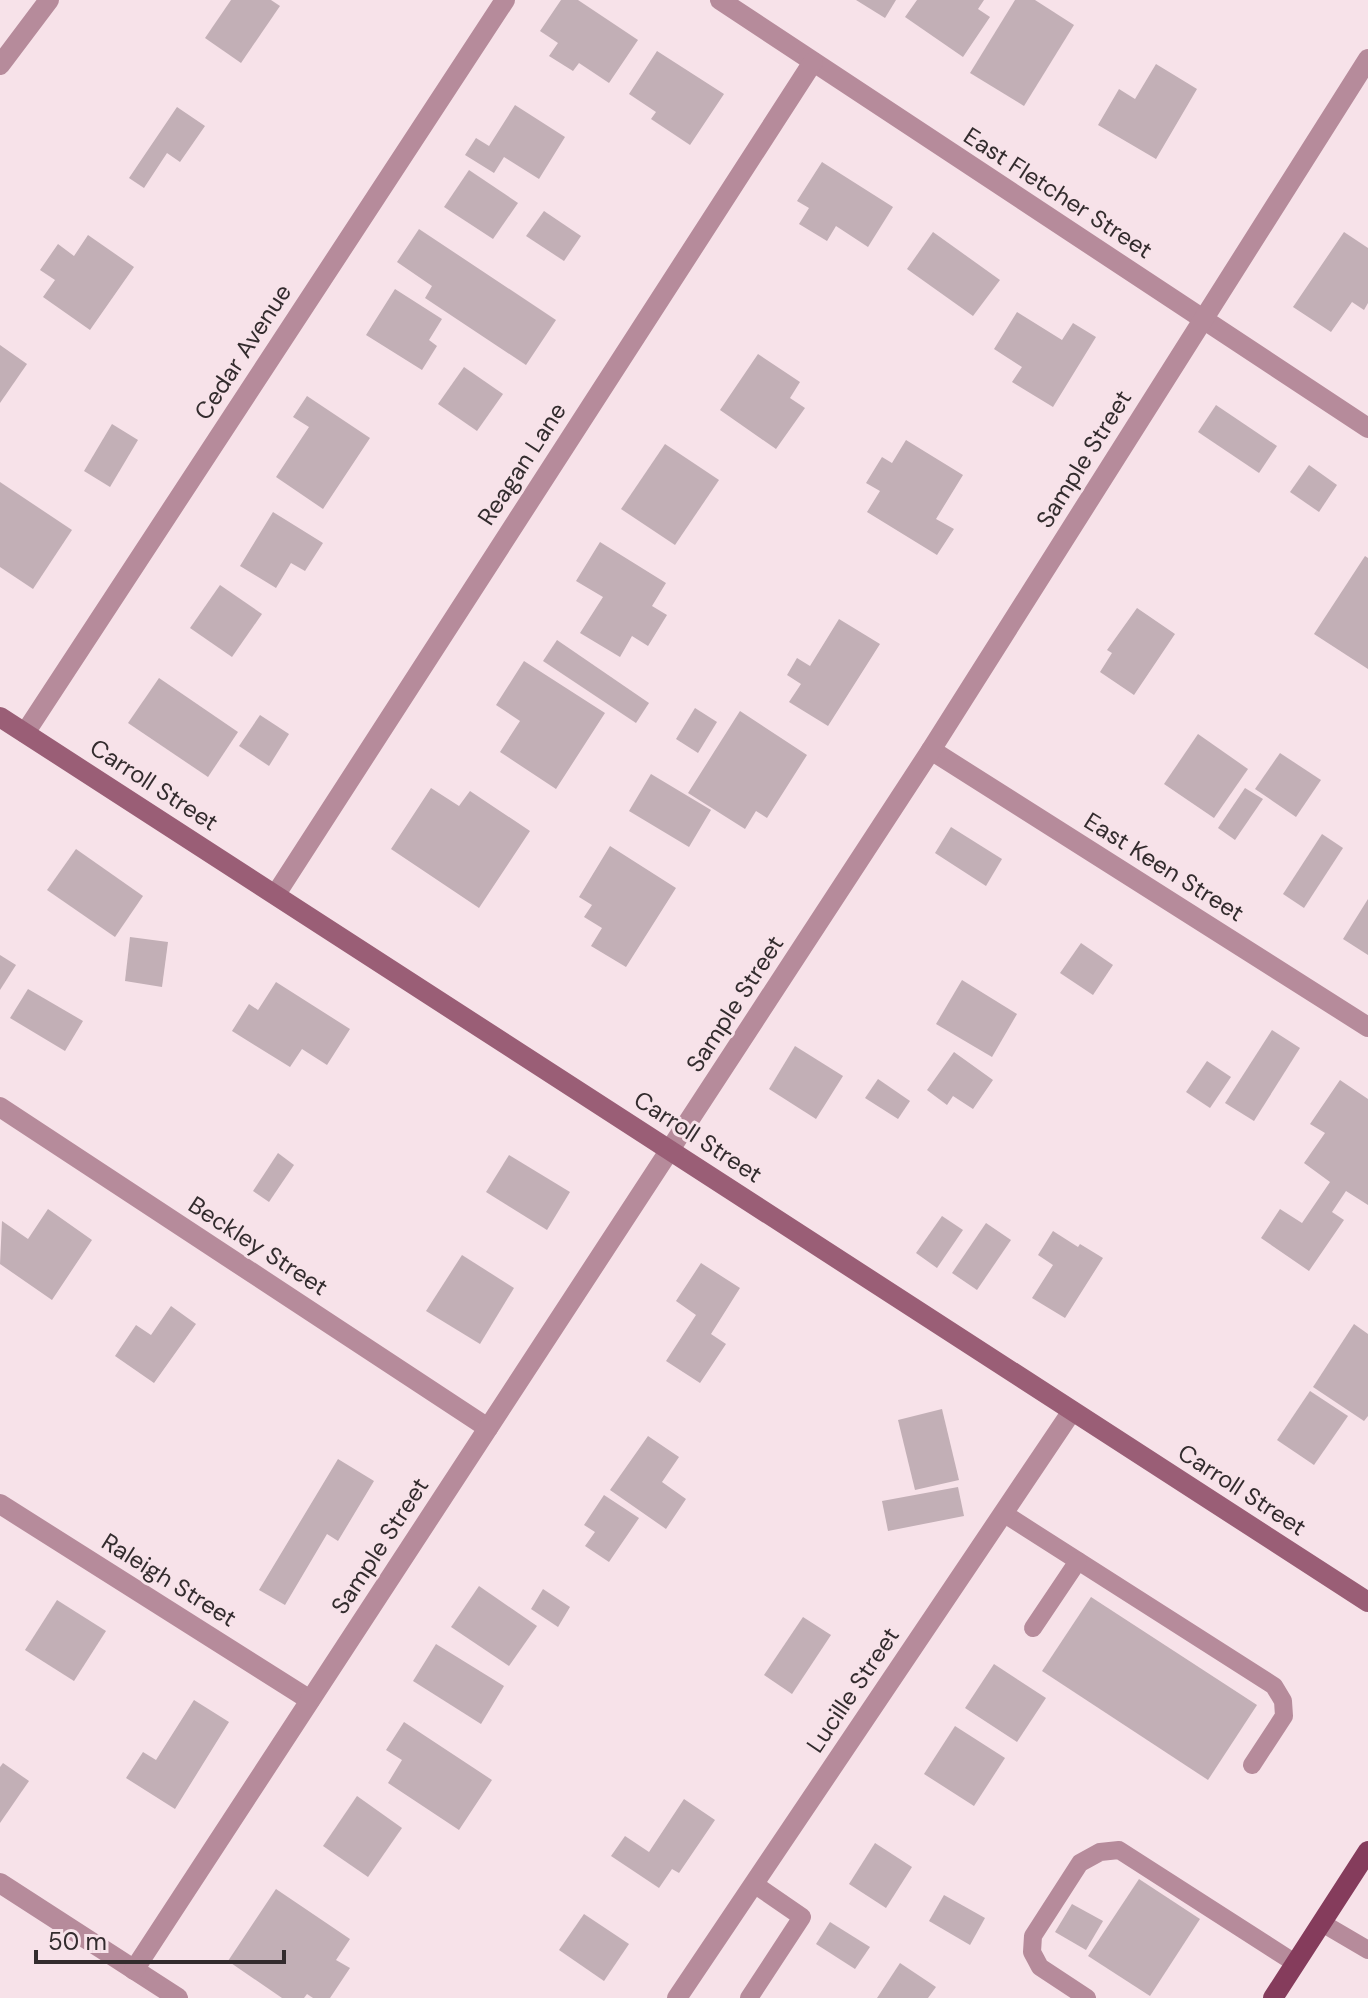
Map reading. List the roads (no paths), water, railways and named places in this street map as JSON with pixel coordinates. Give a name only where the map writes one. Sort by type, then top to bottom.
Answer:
[{"type":"main road","name":"Carroll Street","points":[[0,717],[1368,1602]]},
{"type":"main road","points":[[1273,1998],[1368,1851]]},
{"type":"street","points":[[1,62],[49,0]]},
{"type":"street","name":"Cedar Avenue","points":[[25,733],[505,0]]},
{"type":"street","name":"East Fletcher Street","points":[[720,0],[1368,428]]},
{"type":"street","name":"Sample Street","points":[[134,1970],[931,750],[1368,59]]},
{"type":"street","name":"Reagan Lane","points":[[276,894],[813,62]]},
{"type":"street","name":"East Keen Street","points":[[931,750],[1368,1027]]},
{"type":"street","name":"Beckley Street","points":[[0,1107],[488,1428]]},
{"type":"street","name":"Lucille Street","points":[[677,1998],[1072,1411]]},
{"type":"street","name":"Raleigh Street","points":[[0,1504],[310,1700]]},
{"type":"street","points":[[0,1883],[178,1998]]},
{"type":"lane","points":[[1003,1513],[1274,1686],[1283,1701],[1284,1716],[1252,1765]]},
{"type":"lane","points":[[1033,1628],[1078,1561]]},
{"type":"lane","points":[[1087,1998],[1040,1967],[1032,1952],[1033,1936],[1080,1863],[1100,1852],[1119,1850],[1295,1963]]},
{"type":"lane","points":[[749,1998],[802,1917],[754,1884]]},
{"type":"lane","points":[[1322,1923],[1368,1950]]}]
